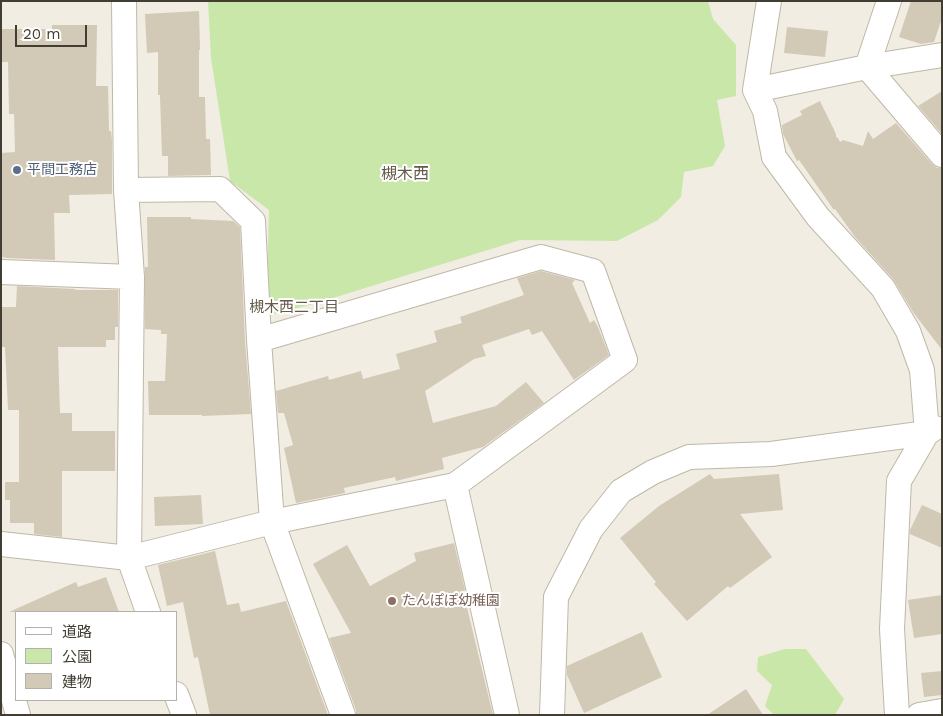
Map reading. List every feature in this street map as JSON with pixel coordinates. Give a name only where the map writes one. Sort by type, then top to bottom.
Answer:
[{"type":"street","points":[[124,1],[126,190],[132,277],[129,558],[148,611]]},
{"type":"street","points":[[769,1],[755,90],[764,111],[774,158],[818,217],[883,288],[908,331],[922,370],[937,434]]},
{"type":"street","points":[[867,67],[888,1]]},
{"type":"street","points":[[755,90],[867,67],[942,55]]},
{"type":"street","points":[[867,67],[942,155]]},
{"type":"street","points":[[126,190],[220,190],[253,221],[259,340],[272,522],[343,715]]},
{"type":"street","points":[[1,544],[129,558],[272,522],[455,485],[626,360],[593,271],[541,257],[259,340]]},
{"type":"street","points":[[1,272],[132,277]]},
{"type":"street","points":[[552,715],[556,597],[591,529],[621,491],[654,472],[689,457],[771,454],[937,434]]},
{"type":"street","points":[[897,715],[892,629],[899,481],[937,434]]},
{"type":"street","points":[[455,485],[507,715]]},
{"type":"street","points":[[1,654],[18,715]]},
{"type":"street","points":[[178,699],[184,715]]},
{"type":"street","points":[[919,715],[942,711]]},
{"type":"green space","points":[[208,1],[708,1],[713,19],[736,45],[736,96],[717,100],[725,146],[713,166],[684,172],[681,197],[658,220],[617,241],[520,240],[317,303],[274,314],[267,289],[269,210],[230,181],[211,58]]},
{"type":"green space","points":[[785,649],[806,649],[844,699],[835,715],[774,715],[765,706],[772,685],[757,671],[758,657]]},
{"type":"building","points":[[911,1],[942,1],[942,18],[934,42],[921,44],[899,37]]},
{"type":"building","points":[[199,11],[199,97],[205,97],[206,139],[210,139],[211,175],[168,176],[168,156],[162,156],[160,95],[158,95],[158,52],[147,53],[145,14]]},
{"type":"building","points":[[52,25],[97,25],[96,86],[108,86],[109,131],[111,131],[112,140],[112,194],[69,195],[70,213],[54,213],[55,260],[1,257],[1,153],[15,152],[14,114],[9,114],[8,62],[1,62],[1,29],[52,29]]},
{"type":"building","points":[[787,27],[828,31],[825,57],[784,53]]},
{"type":"building","points":[[942,91],[942,134],[918,106]]},
{"type":"building","points":[[820,101],[840,142],[843,140],[863,146],[868,131],[873,139],[896,123],[932,164],[937,168],[942,168],[942,350],[913,312],[893,279],[855,237],[799,160],[797,161],[783,134],[782,125],[802,115],[800,111]]},
{"type":"building","points":[[147,217],[191,217],[191,219],[233,221],[240,227],[245,341],[251,414],[202,416],[149,415],[148,381],[165,381],[167,334],[161,334],[161,330],[145,329],[145,267],[148,267]]},
{"type":"building","points":[[541,271],[575,280],[572,283],[590,323],[594,320],[609,355],[574,380],[542,331],[532,335],[529,329],[482,345],[486,356],[474,359],[425,391],[433,423],[496,406],[526,382],[544,403],[483,447],[442,458],[444,469],[396,481],[395,477],[344,488],[345,493],[296,503],[284,448],[293,445],[284,413],[278,413],[276,391],[328,376],[329,380],[361,371],[363,379],[400,369],[396,354],[437,342],[434,331],[462,323],[460,317],[524,295],[517,278]]},
{"type":"building","points":[[17,286],[75,290],[118,290],[118,327],[115,327],[115,340],[106,340],[106,347],[58,347],[60,413],[72,413],[72,431],[115,431],[115,471],[62,471],[62,537],[34,534],[34,523],[10,523],[10,500],[5,500],[5,482],[19,482],[19,410],[8,410],[5,347],[1,347],[1,307],[16,307]]},
{"type":"building","points":[[710,474],[714,479],[779,474],[783,510],[740,514],[772,557],[730,588],[728,586],[687,621],[654,584],[656,582],[620,538],[659,506]]},
{"type":"building","points":[[201,495],[203,524],[155,526],[154,497]]},
{"type":"building","points":[[922,505],[942,514],[942,548],[910,534],[910,530]]},
{"type":"building","points":[[454,543],[465,590],[463,591],[493,715],[356,715],[356,710],[329,638],[351,633],[313,564],[347,545],[370,586],[416,561],[414,553]]},
{"type":"building","points":[[215,551],[227,605],[239,603],[241,612],[286,601],[328,715],[210,715],[198,657],[194,658],[183,602],[167,606],[158,565]]},
{"type":"building","points":[[106,577],[119,611],[9,612],[76,582],[78,587]]},
{"type":"building","points":[[942,595],[942,634],[914,638],[908,600]]},
{"type":"building","points":[[642,632],[662,677],[584,713],[567,675],[567,666]]},
{"type":"building","points":[[942,671],[942,695],[924,697],[921,673]]},
{"type":"building","points":[[746,689],[763,715],[707,715]]},
{"type":"place","name":"平間工務店","points":[[17,170]]},
{"type":"place","name":"たんぽぽ幼稚園","points":[[392,601]]},
{"type":"district","name":"槻木西","points":[[405,174]]},
{"type":"district","name":"槻木西二丁目","points":[[294,308]]}]
